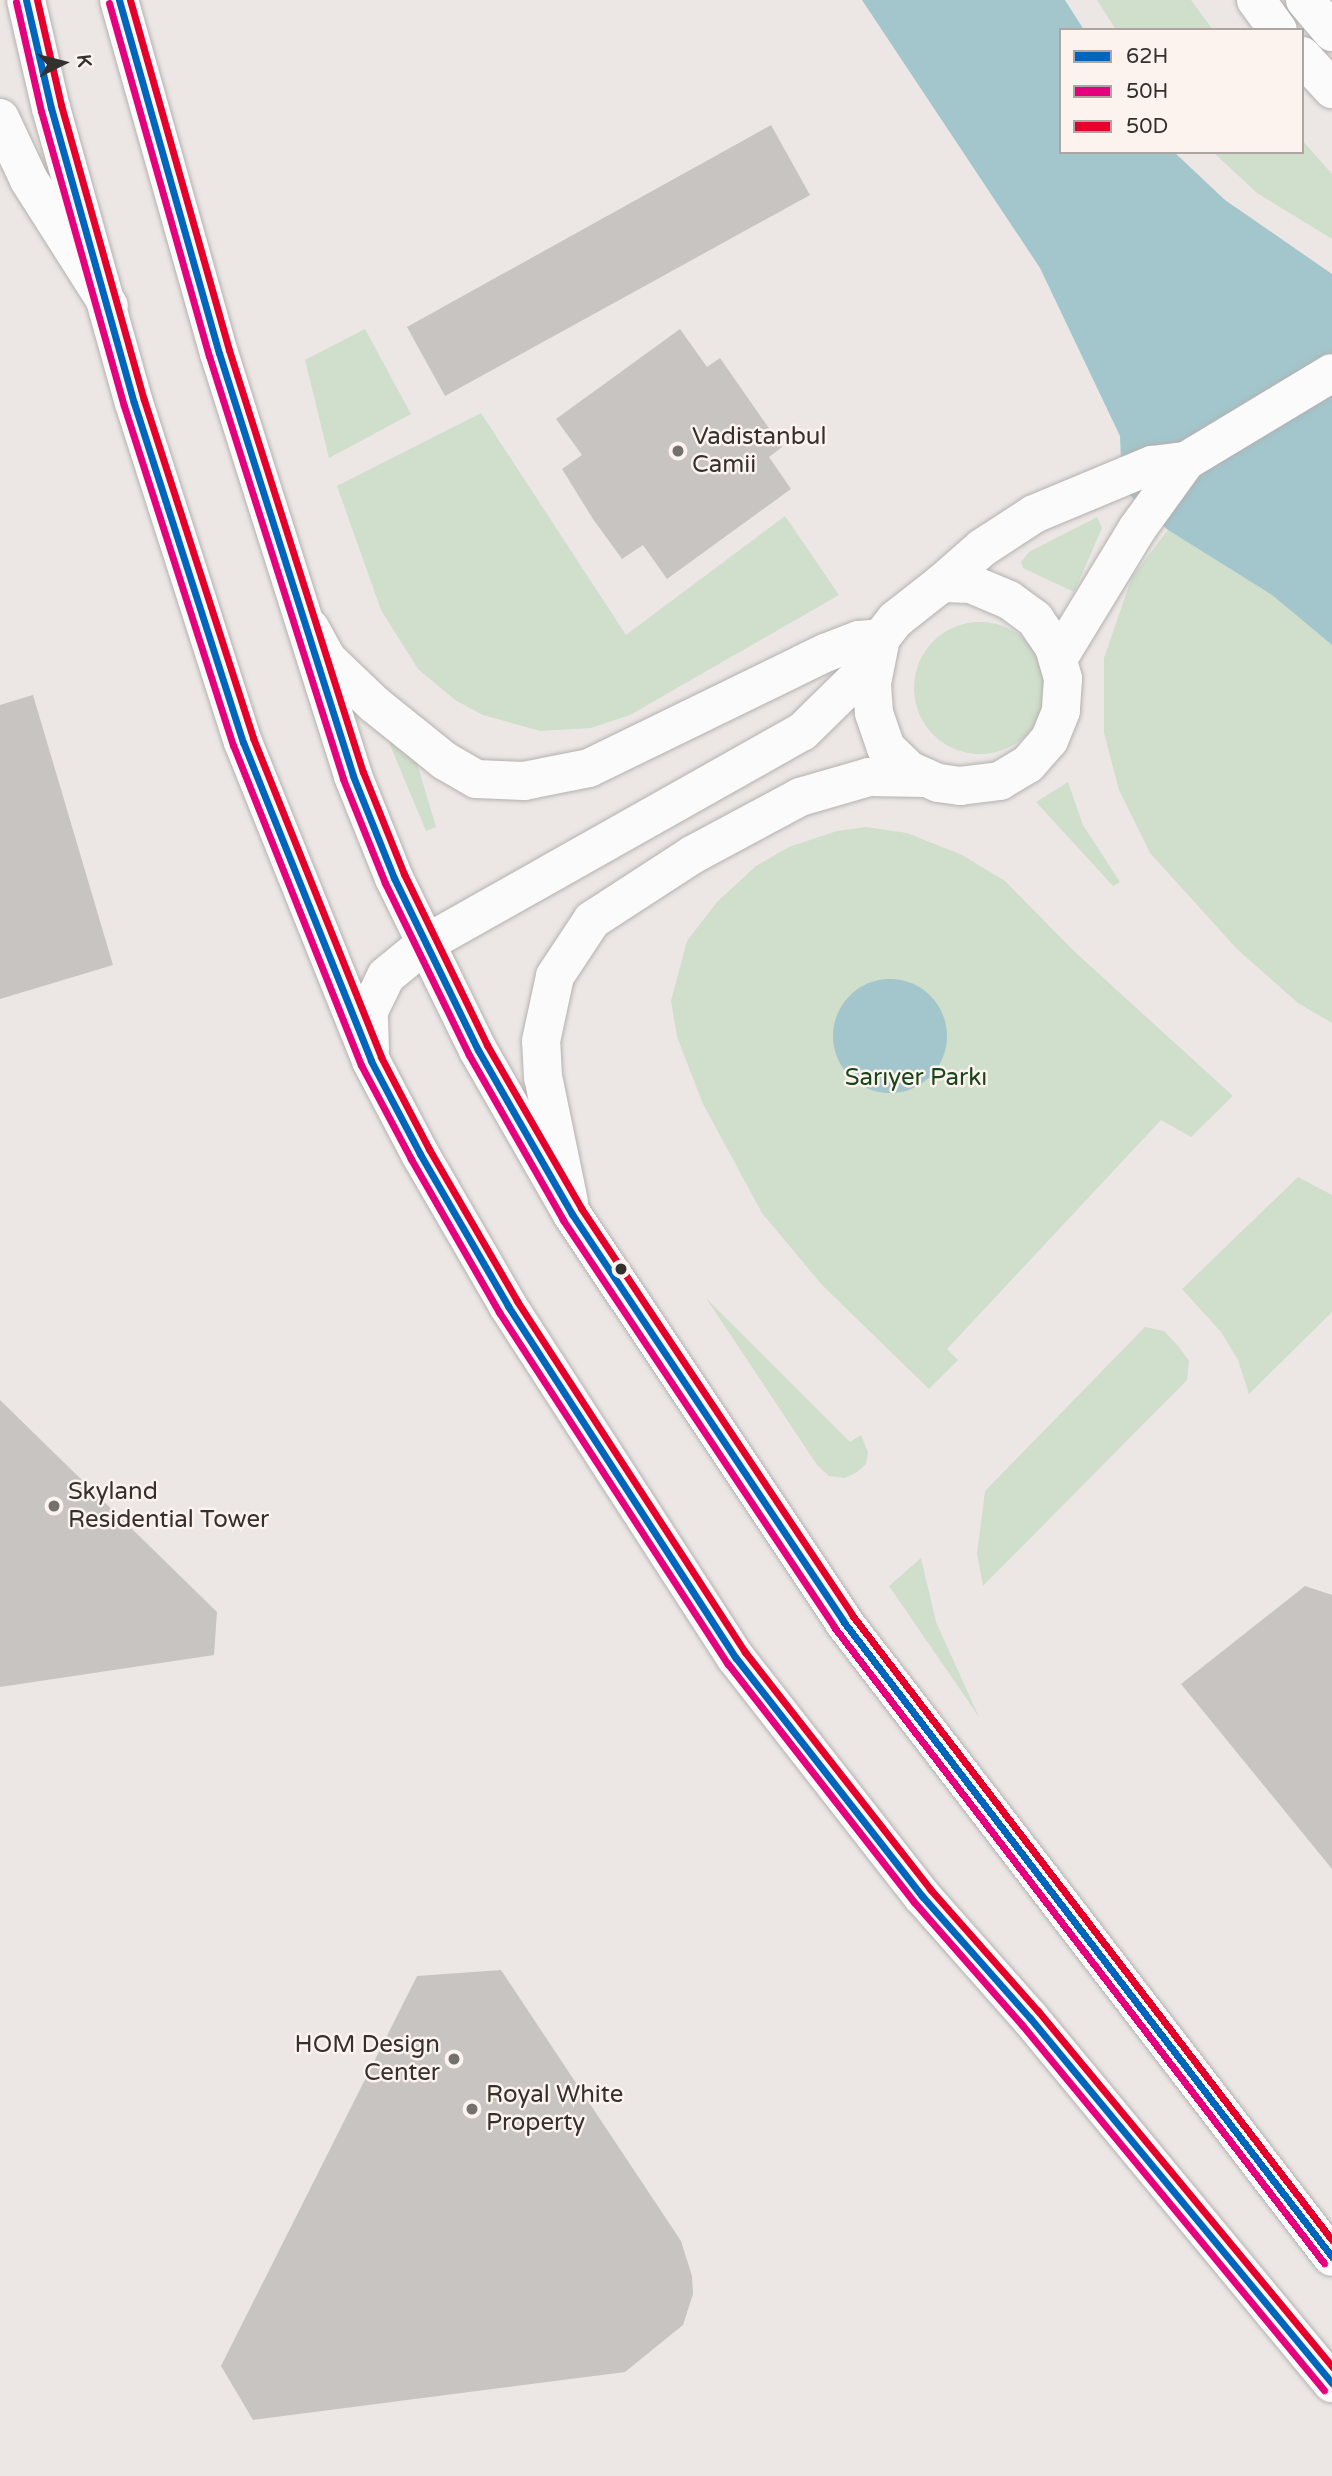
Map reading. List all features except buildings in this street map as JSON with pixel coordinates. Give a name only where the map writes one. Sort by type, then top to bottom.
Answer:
[{"type":"main road","points":[[26,0],[51,108],[109,306],[134,403],[239,730],[371,1061],[508,1306],[736,1658],[922,1896],[1030,2018],[1332,2382]]},
{"type":"main road","points":[[119,0],[219,353],[353,776],[425,944],[478,1050],[572,1214],[843,1621],[1332,2257]]},
{"type":"main road","points":[[1256,0],[1277,28]]},
{"type":"main road","points":[[1305,0],[1332,32]]},
{"type":"main road","points":[[1304,58],[1332,89]]},
{"type":"main road","points":[[0,118],[29,180],[109,306]]},
{"type":"main road","points":[[1058,659],[1131,539],[1186,461],[1332,373]]},
{"type":"main road","points":[[371,1061],[369,1011],[386,976],[425,944],[802,732],[859,676],[895,620],[982,548],[1034,514],[1152,465],[1186,461]]},
{"type":"main road","points":[[572,1214],[543,1077],[541,1041],[555,976],[592,920],[692,855],[800,797],[869,777],[926,778],[970,787],[1000,781],[1028,764],[1049,740],[1061,711],[1063,679],[1058,659],[1035,620],[1009,600],[971,584],[942,583]]},
{"type":"main road","points":[[305,619],[328,660],[374,704],[445,761],[476,779],[524,781],[589,768],[825,653],[859,640],[881,638]]},
{"type":"main road","points":[[881,638],[872,683],[874,713],[886,748],[909,770],[926,778]]},
{"type":"main road","points":[[1272,2177],[1332,2222]]},
{"type":"green space","points":[[1097,0],[1191,0],[1212,28],[1115,28]]},
{"type":"green space","points":[[1304,142],[1332,174],[1332,239],[1257,193],[1215,154],[1304,154]]},
{"type":"green space","points":[[365,329],[411,414],[329,458],[305,360]]},
{"type":"green space","points":[[481,413],[626,635],[785,516],[839,595],[630,715],[591,728],[540,731],[483,715],[455,700],[418,669],[381,610],[337,486]]},
{"type":"green space","points":[[1097,517],[1102,528],[1074,592],[1023,568],[1021,562],[1029,552]]},
{"type":"green space","points":[[1168,530],[1272,595],[1332,645],[1332,1023],[1298,1003],[1237,949],[1150,853],[1119,790],[1104,733],[1104,658],[1132,577]]},
{"type":"green space","points":[[980,622],[1005,627],[1027,641],[1041,663],[1046,688],[1041,713],[1027,735],[1005,749],[980,754],[955,749],[933,735],[919,713],[914,688],[919,663],[933,641],[955,627]]},
{"type":"green space","points":[[385,733],[414,753],[436,827],[426,831]]},
{"type":"green space","points":[[1068,782],[1083,825],[1120,882],[1113,886],[1036,802]]},
{"type":"green space","name":"Sarıyer Parkı","points":[[866,827],[907,833],[962,855],[1005,881],[1075,952],[1233,1096],[1191,1137],[1161,1120],[947,1349],[958,1360],[929,1389],[822,1285],[762,1213],[703,1104],[677,1037],[671,1001],[687,941],[717,902],[756,866],[789,847],[837,831]]},
{"type":"green space","points":[[1298,1177],[1332,1195],[1332,1312],[1249,1394],[1238,1360],[1221,1332],[1182,1289]]},
{"type":"green space","points":[[706,1298],[850,1442],[861,1435],[868,1452],[866,1464],[845,1478],[829,1476],[817,1465]]},
{"type":"green space","points":[[1145,1327],[1164,1331],[1179,1347],[1189,1361],[1187,1380],[983,1586],[977,1554],[985,1491]]},
{"type":"green space","points":[[921,1558],[936,1622],[979,1717],[889,1586]]},
{"type":"water","points":[[862,0],[1065,0],[1083,28],[1059,28],[1059,154],[1176,154],[1225,200],[1332,274],[1332,645],[1272,595],[1168,530],[1122,488],[1120,436],[1040,268]]},
{"type":"water","points":[[890,979],[912,984],[930,996],[942,1014],[947,1036],[942,1058],[930,1076],[912,1088],[890,1093],[868,1088],[850,1076],[838,1058],[833,1036],[838,1014],[850,996],[868,984]]},
{"type":"transit line","name":"62H","points":[[26,0],[51,108],[134,403],[243,742],[371,1061],[420,1154],[508,1306],[736,1658],[922,1896],[1030,2018],[1332,2383]]},
{"type":"transit line","name":"50D","points":[[37,0],[61,105],[144,400],[253,738],[381,1057],[429,1149],[517,1301],[745,1652],[930,1889],[1038,2011],[1332,2367]]},
{"type":"transit line","name":"62H","points":[[119,0],[219,353],[353,776],[394,878],[478,1050],[572,1214],[843,1621],[1332,2257]]},
{"type":"transit line","name":"50D","points":[[130,0],[229,350],[363,772],[404,874],[487,1045],[581,1208],[852,1615],[1332,2240]]},
{"type":"transit line","name":"50H","points":[[16,2],[41,111],[124,406],[233,745],[361,1065],[411,1159],[499,1312],[728,1664],[914,1902],[1022,2025],[1324,2390]]},
{"type":"transit line","name":"50H","points":[[109,3],[209,356],[343,779],[385,883],[469,1055],[563,1220],[834,1627],[1324,2263]]},
{"type":"place","name":"Vadistanbul Camii","points":[[678,451]]},
{"type":"place","name":"Skyland Residential Tower","points":[[54,1506]]},
{"type":"place","name":"HOM Design Center","points":[[454,2059]]},
{"type":"place","name":"Royal White Property","points":[[472,2109]]}]
